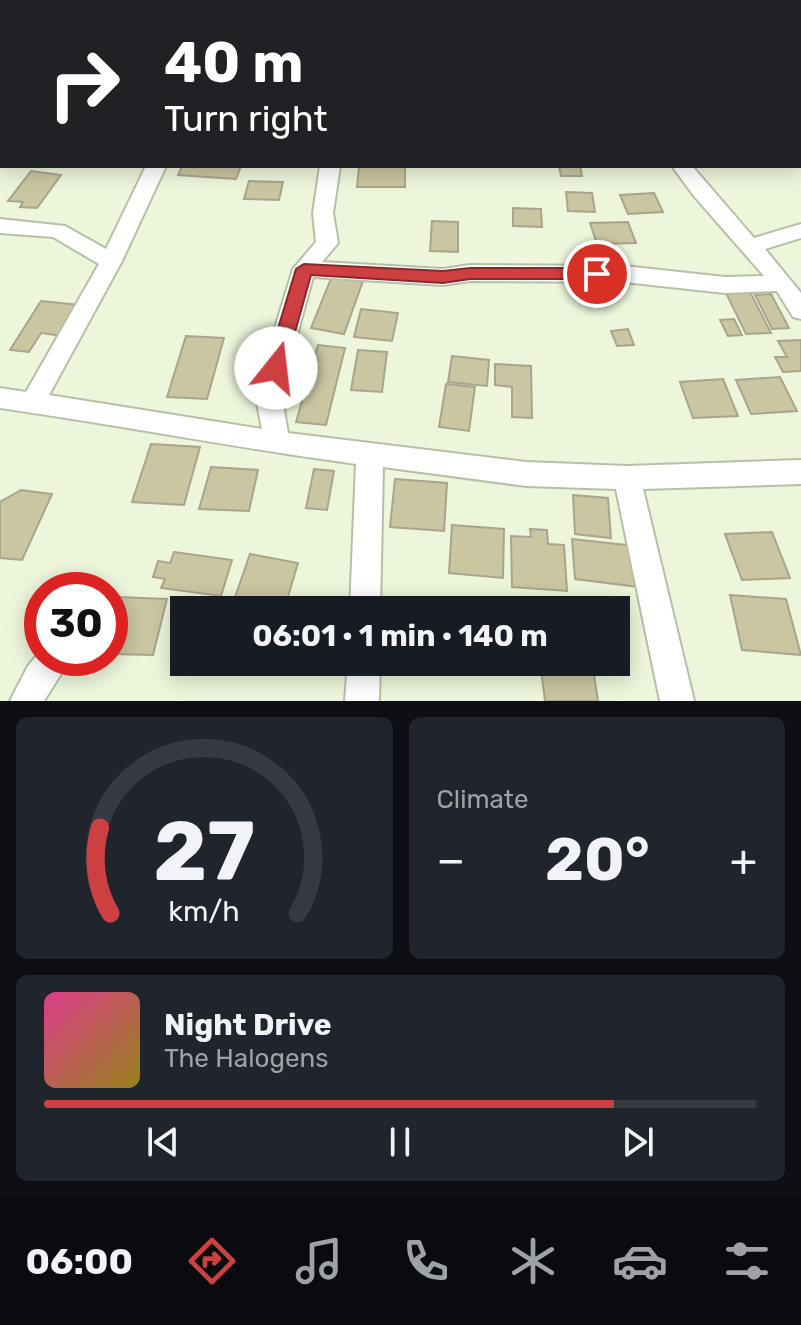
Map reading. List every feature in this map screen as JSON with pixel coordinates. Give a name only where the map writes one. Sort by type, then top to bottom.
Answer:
[{"type":"street","points":[[32,403],[111,261],[155,168]]},
{"type":"street","points":[[277,442],[268,393],[304,269],[327,243],[323,213],[330,168]]},
{"type":"street","points":[[683,168],[701,192],[783,283],[801,311]]},
{"type":"street","points":[[0,226],[58,231],[111,261]]},
{"type":"street","points":[[751,246],[801,231]]},
{"type":"street","points":[[304,269],[443,277],[470,273],[624,274],[725,285],[783,283]]},
{"type":"street","points":[[0,398],[148,419],[277,442],[526,474],[627,478],[801,472]]},
{"type":"street","points":[[365,596],[370,454]]},
{"type":"street","points":[[627,478],[677,701]]},
{"type":"street","points":[[27,701],[40,676]]},
{"type":"street","points":[[362,701],[363,676]]},
{"type":"building","points":[[181,168],[240,168],[236,179],[178,175]]},
{"type":"building","points":[[359,168],[405,168],[405,187],[357,187]]},
{"type":"building","points":[[559,168],[580,168],[582,176],[561,176]]},
{"type":"building","points":[[31,171],[61,175],[37,208],[20,207],[23,202],[8,201]]},
{"type":"building","points":[[249,181],[283,182],[279,200],[244,199]]},
{"type":"building","points":[[566,192],[592,193],[595,212],[568,211]]},
{"type":"building","points":[[654,193],[663,212],[628,214],[620,195]]},
{"type":"building","points":[[513,208],[541,209],[542,227],[513,226]]},
{"type":"building","points":[[432,221],[458,222],[458,252],[430,251]]},
{"type":"building","points":[[628,222],[636,243],[597,244],[590,223]]},
{"type":"building","points":[[332,276],[363,281],[344,334],[311,328]]},
{"type":"building","points":[[750,292],[771,333],[746,334],[726,293]]},
{"type":"building","points":[[771,294],[789,328],[772,329],[755,295]]},
{"type":"building","points":[[41,301],[81,305],[63,336],[41,333],[29,352],[10,350]]},
{"type":"building","points":[[361,309],[398,313],[392,341],[354,337]]},
{"type":"building","points":[[734,319],[742,335],[728,336],[720,320]]},
{"type":"building","points":[[628,329],[634,345],[617,346],[611,331]]},
{"type":"building","points":[[186,336],[224,338],[207,399],[167,397]]},
{"type":"building","points":[[801,340],[801,371],[783,372],[775,357],[787,357],[778,341]]},
{"type":"building","points":[[318,345],[345,348],[326,425],[296,422]]},
{"type":"building","points":[[358,350],[387,352],[382,392],[351,390]]},
{"type":"building","points":[[452,356],[489,360],[487,386],[448,382]]},
{"type":"building","points":[[495,364],[531,366],[532,418],[512,417],[512,387],[495,385]]},
{"type":"building","points":[[780,377],[797,411],[751,414],[736,380]]},
{"type":"building","points":[[723,379],[738,416],[693,418],[680,382]]},
{"type":"building","points":[[446,384],[475,387],[469,431],[439,427]]},
{"type":"building","points":[[151,444],[200,447],[184,505],[132,502]]},
{"type":"building","points":[[211,467],[258,470],[249,511],[199,509]]},
{"type":"building","points":[[314,469],[334,471],[327,510],[306,508]]},
{"type":"building","points":[[395,479],[447,483],[444,531],[390,527]]},
{"type":"building","points":[[21,490],[52,494],[22,560],[0,558],[0,502]]},
{"type":"building","points":[[573,495],[608,498],[611,538],[575,534]]},
{"type":"building","points":[[452,525],[504,529],[503,578],[449,573]]},
{"type":"building","points":[[530,529],[547,530],[548,544],[564,545],[567,591],[512,587],[511,536],[531,537]]},
{"type":"building","points":[[772,532],[790,578],[742,580],[725,534]]},
{"type":"building","points":[[572,539],[635,546],[639,587],[575,579]]},
{"type":"building","points":[[174,552],[232,560],[221,596],[161,588],[165,579],[153,577],[158,561],[170,563]]},
{"type":"building","points":[[250,554],[298,563],[288,596],[235,596]]},
{"type":"building","points":[[730,595],[786,599],[801,655],[742,650]]},
{"type":"building","points":[[128,597],[167,599],[153,655],[128,654]]},
{"type":"building","points":[[542,676],[594,676],[598,701],[545,701]]},
{"type":"route","points":[[276,368],[304,269],[443,277],[470,273],[597,274]]}]
